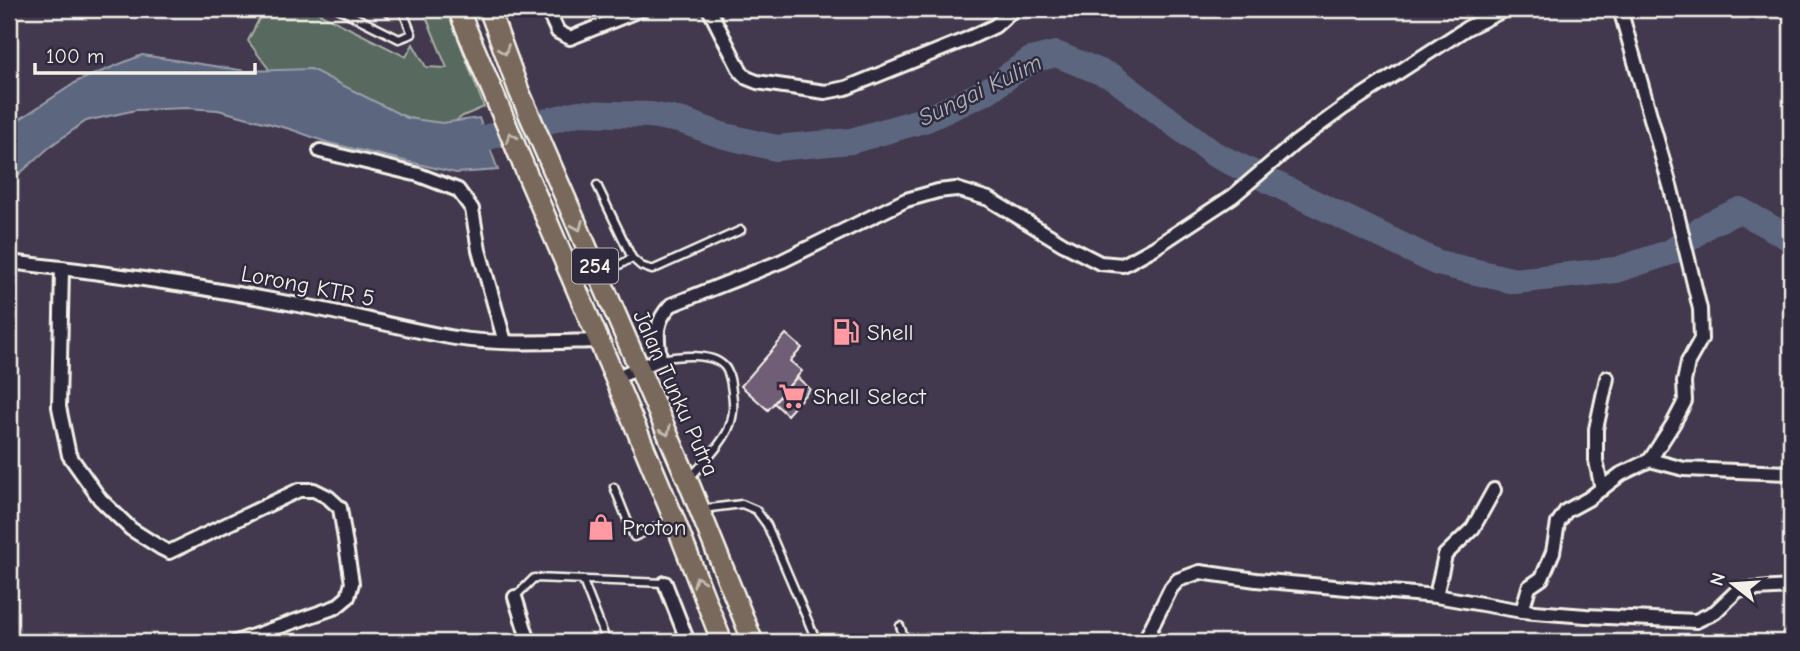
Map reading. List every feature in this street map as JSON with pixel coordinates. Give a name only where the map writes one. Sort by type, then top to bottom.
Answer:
[{"type":"main road","name":"254","points":[[458,9],[674,519],[722,642]]},
{"type":"main road","name":"Jalan Tunku Putra","points":[[489,9],[519,90],[700,509],[753,642]]},
{"type":"street","points":[[547,9],[558,32],[570,38],[642,9]]},
{"type":"street","points":[[709,9],[734,60],[747,78],[757,82],[825,92],[846,88],[967,39],[995,26],[1014,9]]},
{"type":"street","points":[[615,378],[660,359],[657,337],[661,315],[671,305],[782,261],[906,200],[938,191],[956,189],[989,199],[1100,263],[1123,265],[1233,196],[1295,143],[1343,108],[1468,28],[1506,9]]},
{"type":"street","points":[[1522,611],[1529,587],[1542,578],[1553,552],[1558,523],[1566,511],[1588,499],[1621,474],[1650,460],[1685,401],[1684,382],[1688,362],[1701,340],[1700,309],[1690,267],[1620,9]]},
{"type":"street","points":[[320,151],[419,175],[458,190],[472,209],[478,250],[505,342]]},
{"type":"street","name":"Lorong KTR 5","points":[[9,262],[250,296],[456,338],[505,342],[599,341]]},
{"type":"street","points":[[62,268],[59,407],[69,455],[100,499],[131,529],[169,552],[299,489],[314,490],[340,508],[352,583],[348,597],[335,607],[236,642]]},
{"type":"street","points":[[1602,489],[1596,461],[1596,429],[1607,378]]},
{"type":"street","points":[[1650,460],[1684,468],[1791,473]]},
{"type":"street","points":[[1436,596],[1445,555],[1473,528],[1494,490]]},
{"type":"street","points":[[1144,642],[1171,588],[1178,580],[1200,572],[1256,580],[1436,596],[1522,611],[1696,621],[1715,612],[1738,590],[1791,587]]},
{"type":"street","points":[[665,583],[688,642]]},
{"type":"street","points":[[515,597],[529,642]]},
{"type":"lane","points":[[339,9],[399,39],[412,34],[402,9]]},
{"type":"lane","points":[[597,185],[632,258],[641,266],[652,270],[741,230]]},
{"type":"lane","points":[[599,276],[632,258]]},
{"type":"lane","points":[[660,359],[683,356],[706,358],[725,367],[730,381],[733,413],[728,429],[720,443],[688,481]]},
{"type":"lane","points":[[614,487],[634,537],[674,519]]},
{"type":"lane","points":[[700,509],[743,504],[756,510],[767,525],[817,642]]},
{"type":"lane","points":[[515,597],[534,578],[665,583]]},
{"type":"lane","points":[[583,581],[607,642]]},
{"type":"lane","points":[[900,626],[905,642]]},
{"type":"green space","points":[[262,9],[311,9],[406,57],[413,44],[426,67],[447,68],[423,9],[447,9],[484,107],[451,124],[432,124],[271,72],[248,41]]},
{"type":"water","points":[[142,55],[246,71],[311,69],[407,118],[442,123],[479,118],[498,170],[456,173],[329,143],[290,129],[218,110],[186,108],[136,110],[86,121],[52,145],[9,183],[9,124],[78,81]]},
{"type":"building","points":[[371,9],[392,9],[388,17]]},
{"type":"building","points":[[786,334],[802,348],[790,361],[802,371],[768,410],[741,386]]},
{"type":"building","name":"Shell Select","points":[[797,377],[810,389],[787,415],[774,403]]},
{"type":"waterway","name":"Sungai Kulim","points":[[454,146],[578,113],[651,115],[683,121],[721,135],[776,148],[851,141],[927,119],[987,91],[1031,60],[1056,54],[1113,77],[1214,154],[1438,263],[1515,281],[1616,270],[1671,252],[1709,224],[1740,210],[1791,239]]},
{"type":"place","name":"Shell","points":[[846,332]]},
{"type":"place","name":"Shell Select","points":[[792,396]]},
{"type":"place","name":"Proton","points":[[601,527]]}]
